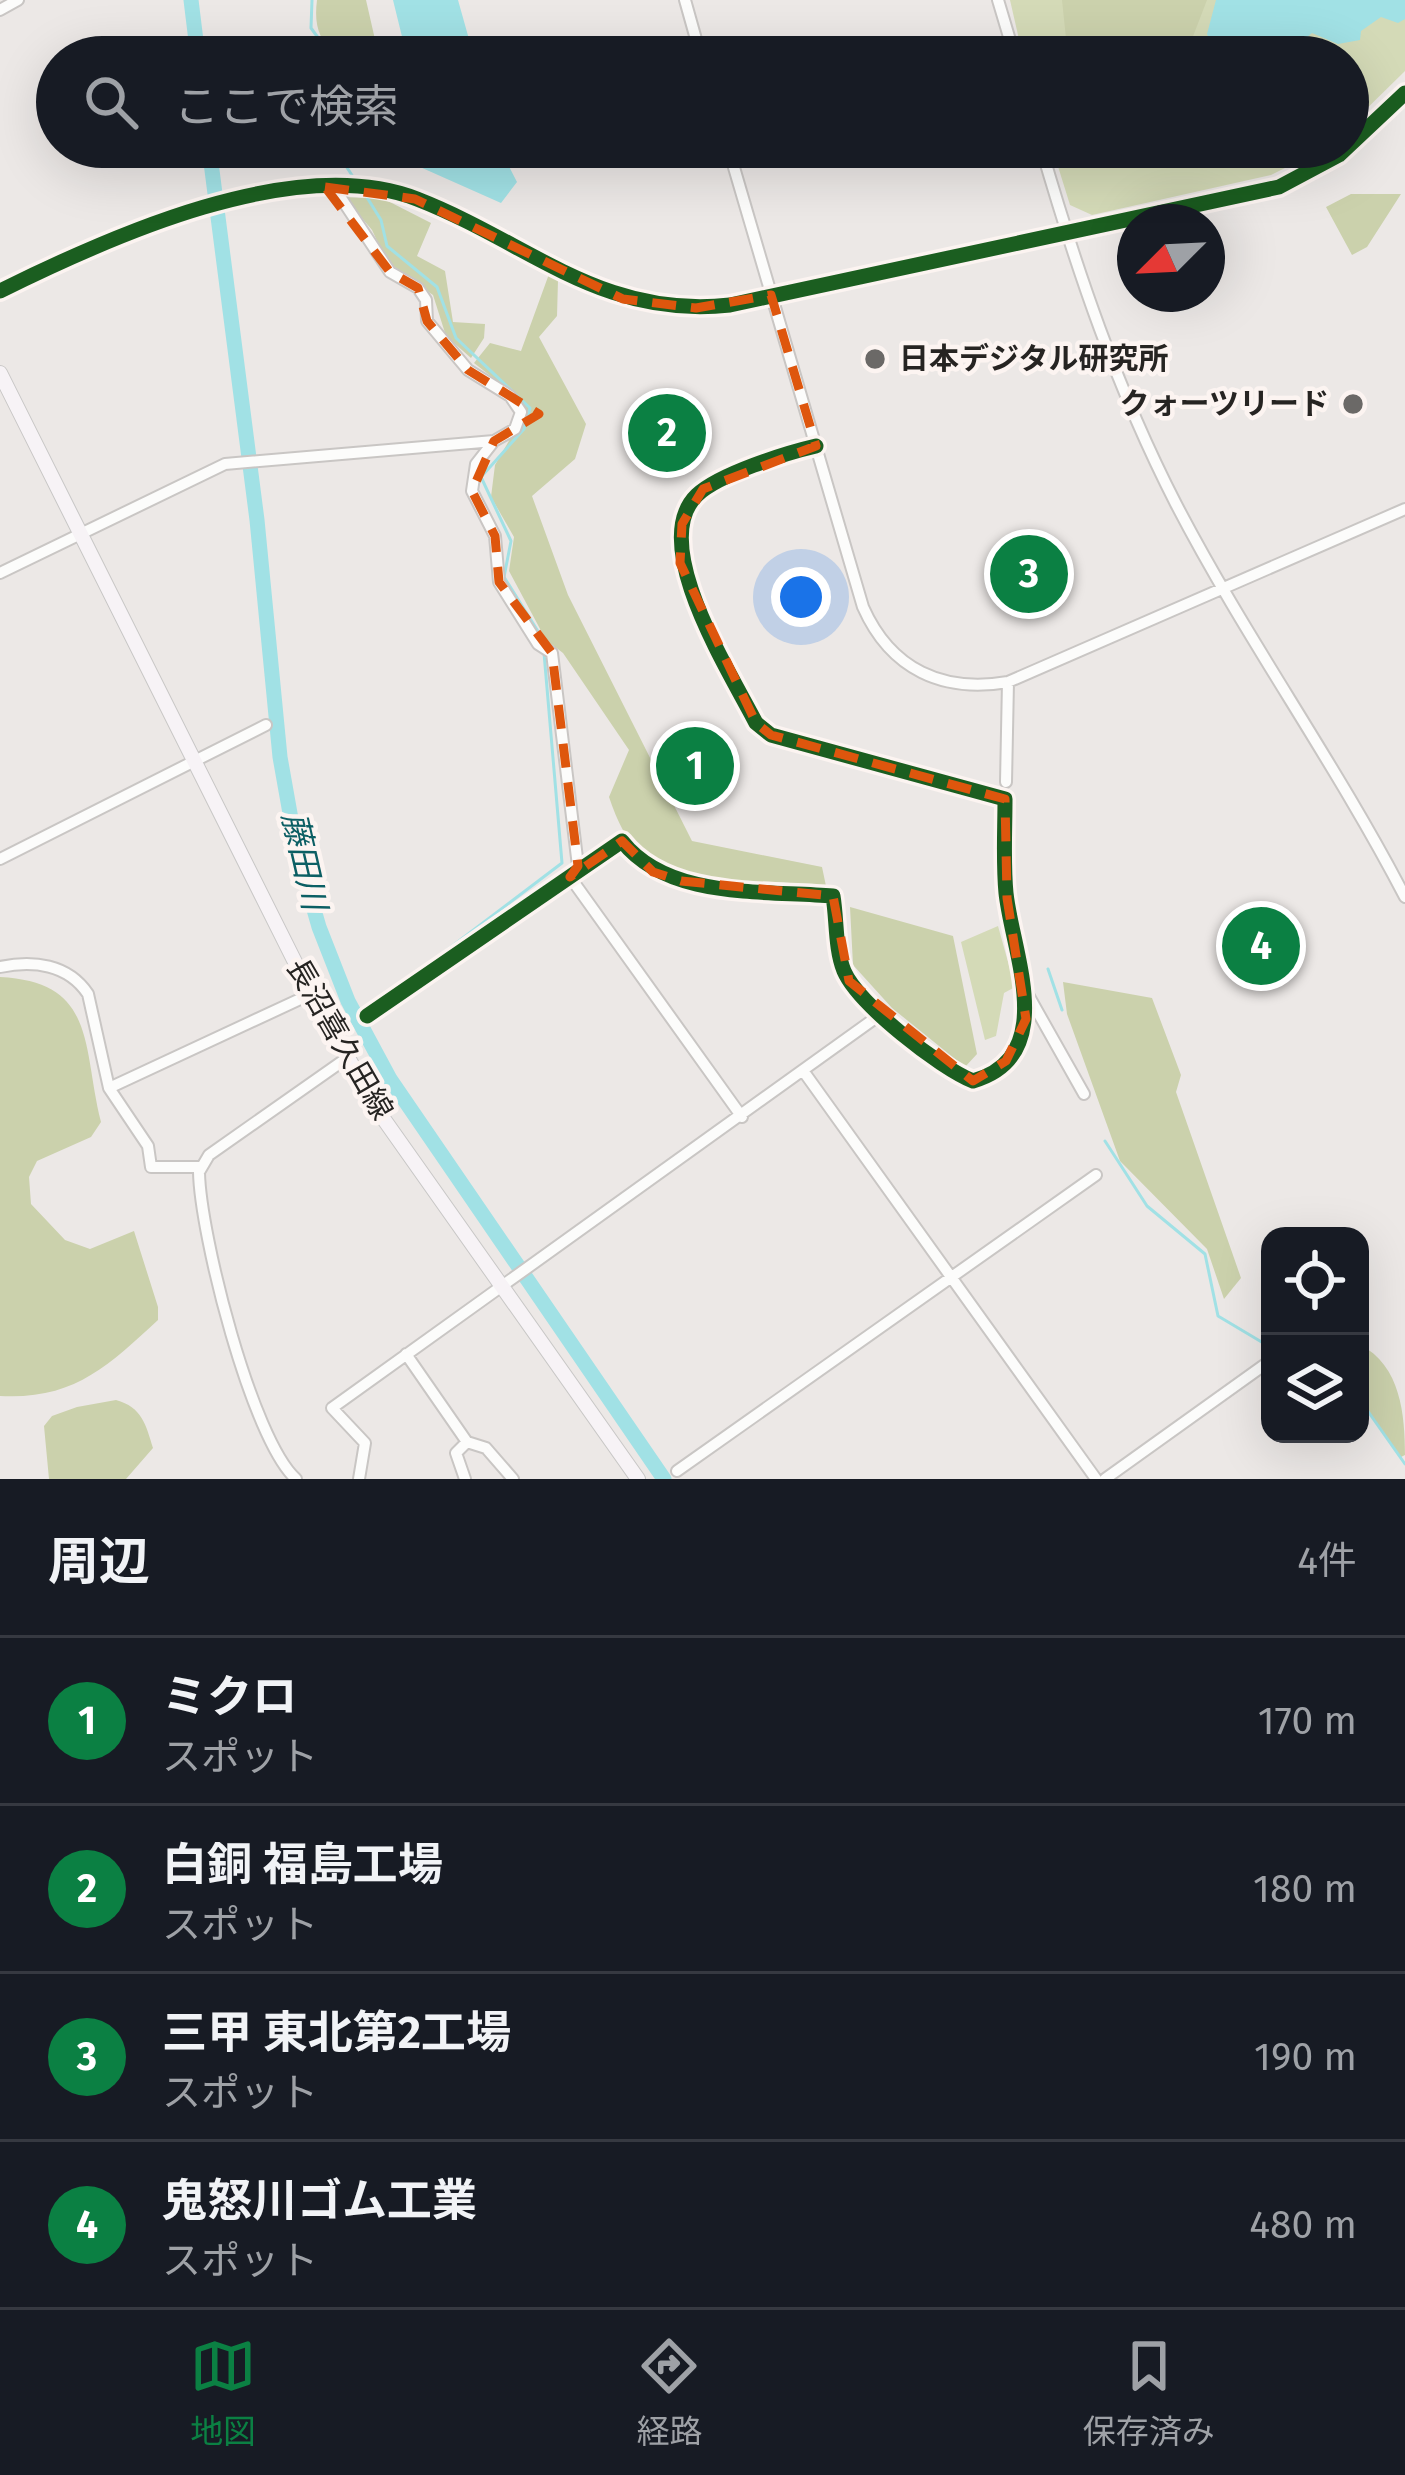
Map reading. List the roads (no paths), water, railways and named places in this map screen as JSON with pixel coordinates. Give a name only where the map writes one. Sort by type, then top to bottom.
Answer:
[{"type":"main road","name":"長沼喜久田線","points":[[0,373],[347,1058],[638,1479]]},
{"type":"street","points":[[0,10],[18,0]]},
{"type":"street","points":[[685,0],[695,36]]},
{"type":"street","points":[[998,0],[1009,36]]},
{"type":"street","points":[[1369,127],[1405,93]]},
{"type":"street","points":[[734,168],[863,608],[886,647],[940,682],[961,687],[1008,682],[1405,509]]},
{"type":"street","points":[[1047,168],[1120,386],[1222,590],[1350,794],[1405,897]]},
{"type":"street","points":[[0,291],[114,234],[230,203],[343,186],[415,199],[623,299],[697,308],[1067,236],[1279,187],[1315,168]]},
{"type":"street","points":[[325,187],[339,195],[390,272],[418,288],[426,300],[427,321],[467,370],[510,396],[520,412],[515,429],[494,441],[476,464],[472,491],[495,536],[499,583],[538,644],[552,653],[578,866],[570,877]]},
{"type":"street","points":[[0,573],[225,464],[494,441]]},
{"type":"street","points":[[367,1016],[622,841],[653,872],[681,881],[833,896],[842,966],[881,1014],[951,1070],[973,1081],[994,1073],[1018,1042],[1026,1019],[1026,990],[1007,898],[1005,800],[771,735],[756,723],[680,563],[687,507],[703,489],[816,446]]},
{"type":"street","points":[[1006,782],[1008,682]]},
{"type":"street","points":[[0,859],[266,725]]},
{"type":"street","points":[[570,877],[742,1117]]},
{"type":"street","points":[[0,967],[40,964],[82,985],[109,1088],[148,1146],[153,1171],[200,1167]]},
{"type":"street","points":[[1026,990],[1084,1094]]},
{"type":"street","points":[[109,1088],[311,994]]},
{"type":"street","points":[[358,1479],[365,1443],[331,1409],[881,1014]]},
{"type":"street","points":[[293,1478],[279,1456],[226,1324],[199,1188],[200,1167],[208,1155],[347,1058]]},
{"type":"street","points":[[803,1072],[1101,1479],[1261,1368]]},
{"type":"street","points":[[677,1471],[1096,1175]]},
{"type":"street","points":[[406,1354],[467,1442],[486,1448],[513,1479]]},
{"type":"street","points":[[465,1479],[456,1453],[467,1442]]},
{"type":"water","points":[[393,0],[458,0],[468,36],[402,36]]},
{"type":"water","points":[[1216,0],[1405,0],[1405,19],[1398,23],[1381,17],[1360,36],[1207,34]]},
{"type":"water","points":[[422,168],[510,168],[517,182],[501,203]]},
{"type":"waterway","name":"藤田川","points":[[191,0],[195,36]]},
{"type":"waterway","points":[[312,0],[311,28],[317,36]]},
{"type":"waterway","name":"藤田川","points":[[212,168],[257,520],[280,757],[296,847],[319,927],[348,1001],[390,1079],[664,1479]]},
{"type":"waterway","points":[[347,168],[357,183]]},
{"type":"waterway","points":[[363,191],[381,220],[387,246],[437,287],[456,338],[530,408],[524,429],[481,477],[511,541],[504,577],[544,641]]},
{"type":"waterway","points":[[377,1003],[562,863],[544,653]]},
{"type":"waterway","points":[[1048,969],[1062,1010]]},
{"type":"waterway","points":[[1105,1141],[1147,1206],[1205,1254],[1218,1316],[1261,1342]]},
{"type":"waterway","points":[[1369,1413],[1405,1464]]},
{"type":"place","name":"日本デジタル研究所","points":[[875,359]]},
{"type":"place","name":"クォーツリード","points":[[1353,404]]},
{"type":"place","name":"白銅 福島工場","points":[[667,433]]},
{"type":"place","name":"三甲 東北第2工場","points":[[1029,574]]},
{"type":"place","name":"ミクロ","points":[[695,766]]},
{"type":"place","name":"鬼怒川ゴム工業","points":[[1261,946]]}]
